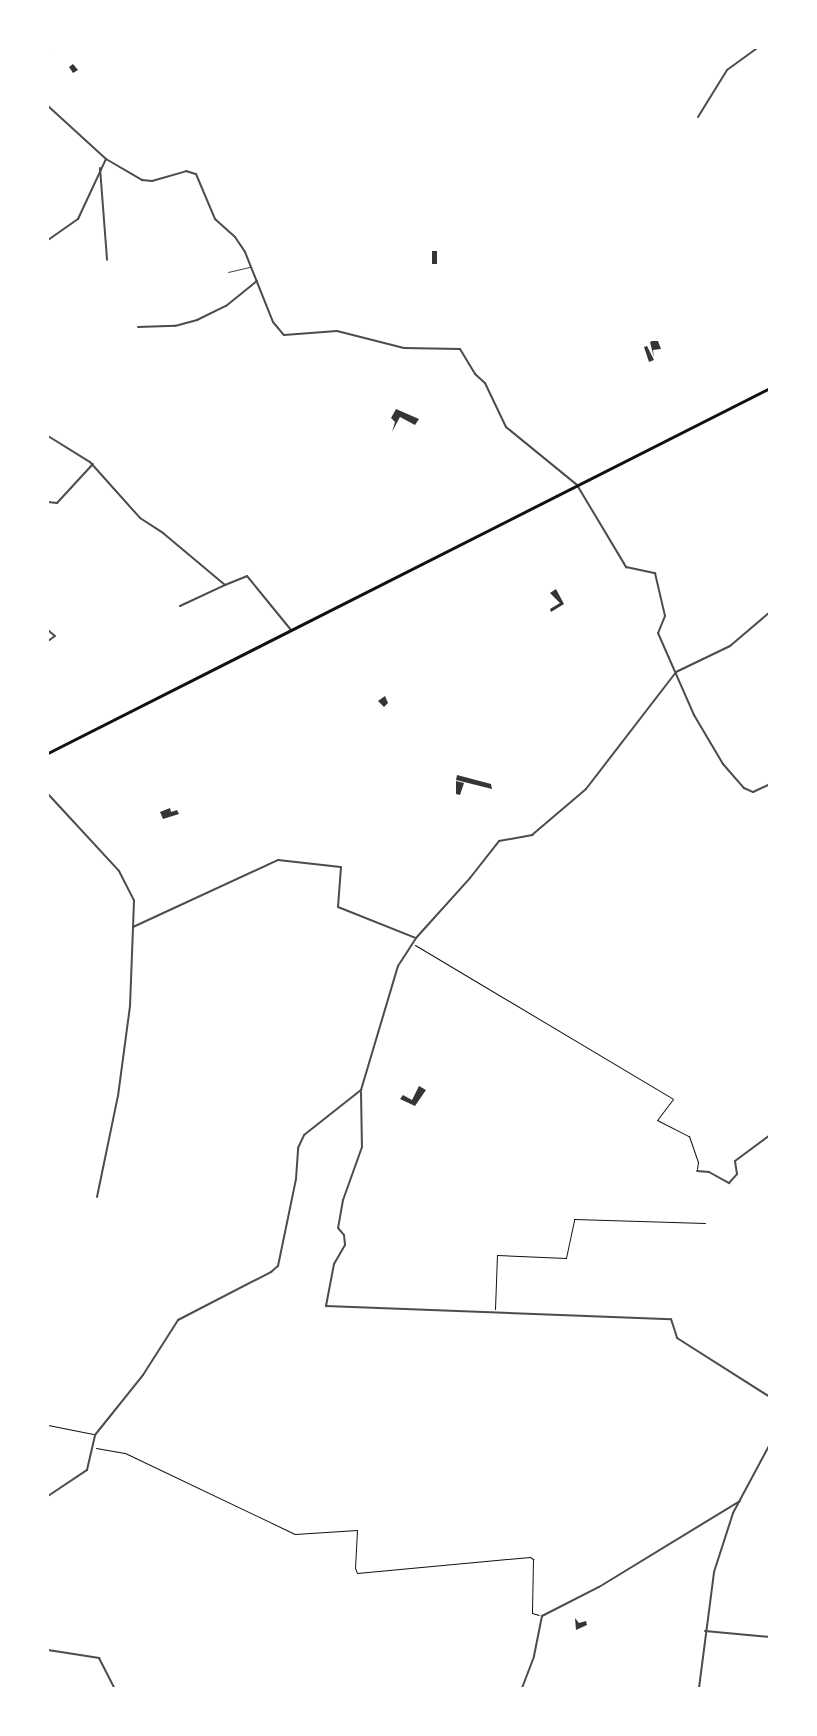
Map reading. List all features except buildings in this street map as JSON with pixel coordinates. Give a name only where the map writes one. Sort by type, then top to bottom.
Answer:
[{"type":"main road","points":[[48,753],[770,388]]},
{"type":"street","points":[[698,117],[727,70],[757,48]]},
{"type":"street","points":[[48,106],[106,159],[142,180],[152,181],[186,171],[193,172],[199,177],[215,219],[235,237],[251,267],[273,322],[284,335],[336,331],[404,348],[460,349],[475,374],[489,390],[506,427],[577,485],[626,567],[655,573],[665,616],[658,633],[694,715],[724,764],[748,791],[770,784]]},
{"type":"street","points":[[48,240],[78,219],[100,168],[106,159]]},
{"type":"street","points":[[100,168],[107,260]]},
{"type":"street","points":[[138,327],[175,326],[198,320],[226,306],[257,281]]},
{"type":"street","points":[[48,436],[93,464],[140,518],[163,533],[225,585]]},
{"type":"street","points":[[48,502],[57,503],[93,464]]},
{"type":"street","points":[[180,606],[247,576],[290,630]]},
{"type":"street","points":[[770,612],[730,646],[676,672],[586,789],[532,835],[499,840],[470,878],[412,944],[398,966],[361,1090],[362,1147],[343,1200],[338,1228],[344,1235],[345,1245],[334,1264],[326,1306],[671,1319],[677,1338],[770,1397]]},
{"type":"street","points":[[48,630],[54,636],[48,641]]},
{"type":"street","points":[[48,794],[119,871],[134,900],[130,1006],[118,1096],[97,1197]]},
{"type":"street","points":[[133,927],[278,860],[341,867],[338,907],[416,938]]},
{"type":"street","points":[[48,1496],[87,1470],[95,1435],[143,1375],[178,1320],[271,1272],[278,1266],[296,1179],[298,1148],[304,1135],[361,1090]]},
{"type":"street","points":[[697,1171],[709,1172],[729,1183],[737,1174],[735,1161],[770,1135]]},
{"type":"street","points":[[699,1688],[714,1572],[733,1513],[770,1444]]},
{"type":"street","points":[[522,1688],[534,1656],[542,1616],[599,1587],[740,1501]]},
{"type":"street","points":[[727,1510],[733,1513]]},
{"type":"street","points":[[705,1631],[770,1637]]},
{"type":"street","points":[[48,1650],[99,1658],[114,1688]]},
{"type":"lane","points":[[228,272],[251,267]]},
{"type":"path","points":[[412,944],[673,1099],[657,1120],[690,1136],[698,1162],[697,1171]]},
{"type":"path","points":[[494,1312],[496,1255],[566,1258],[574,1219],[705,1223]]},
{"type":"path","points":[[48,1424],[95,1435]]},
{"type":"path","points":[[92,1447],[125,1453],[295,1534],[357,1530],[357,1573],[530,1557],[533,1559],[532,1613],[542,1616]]}]
